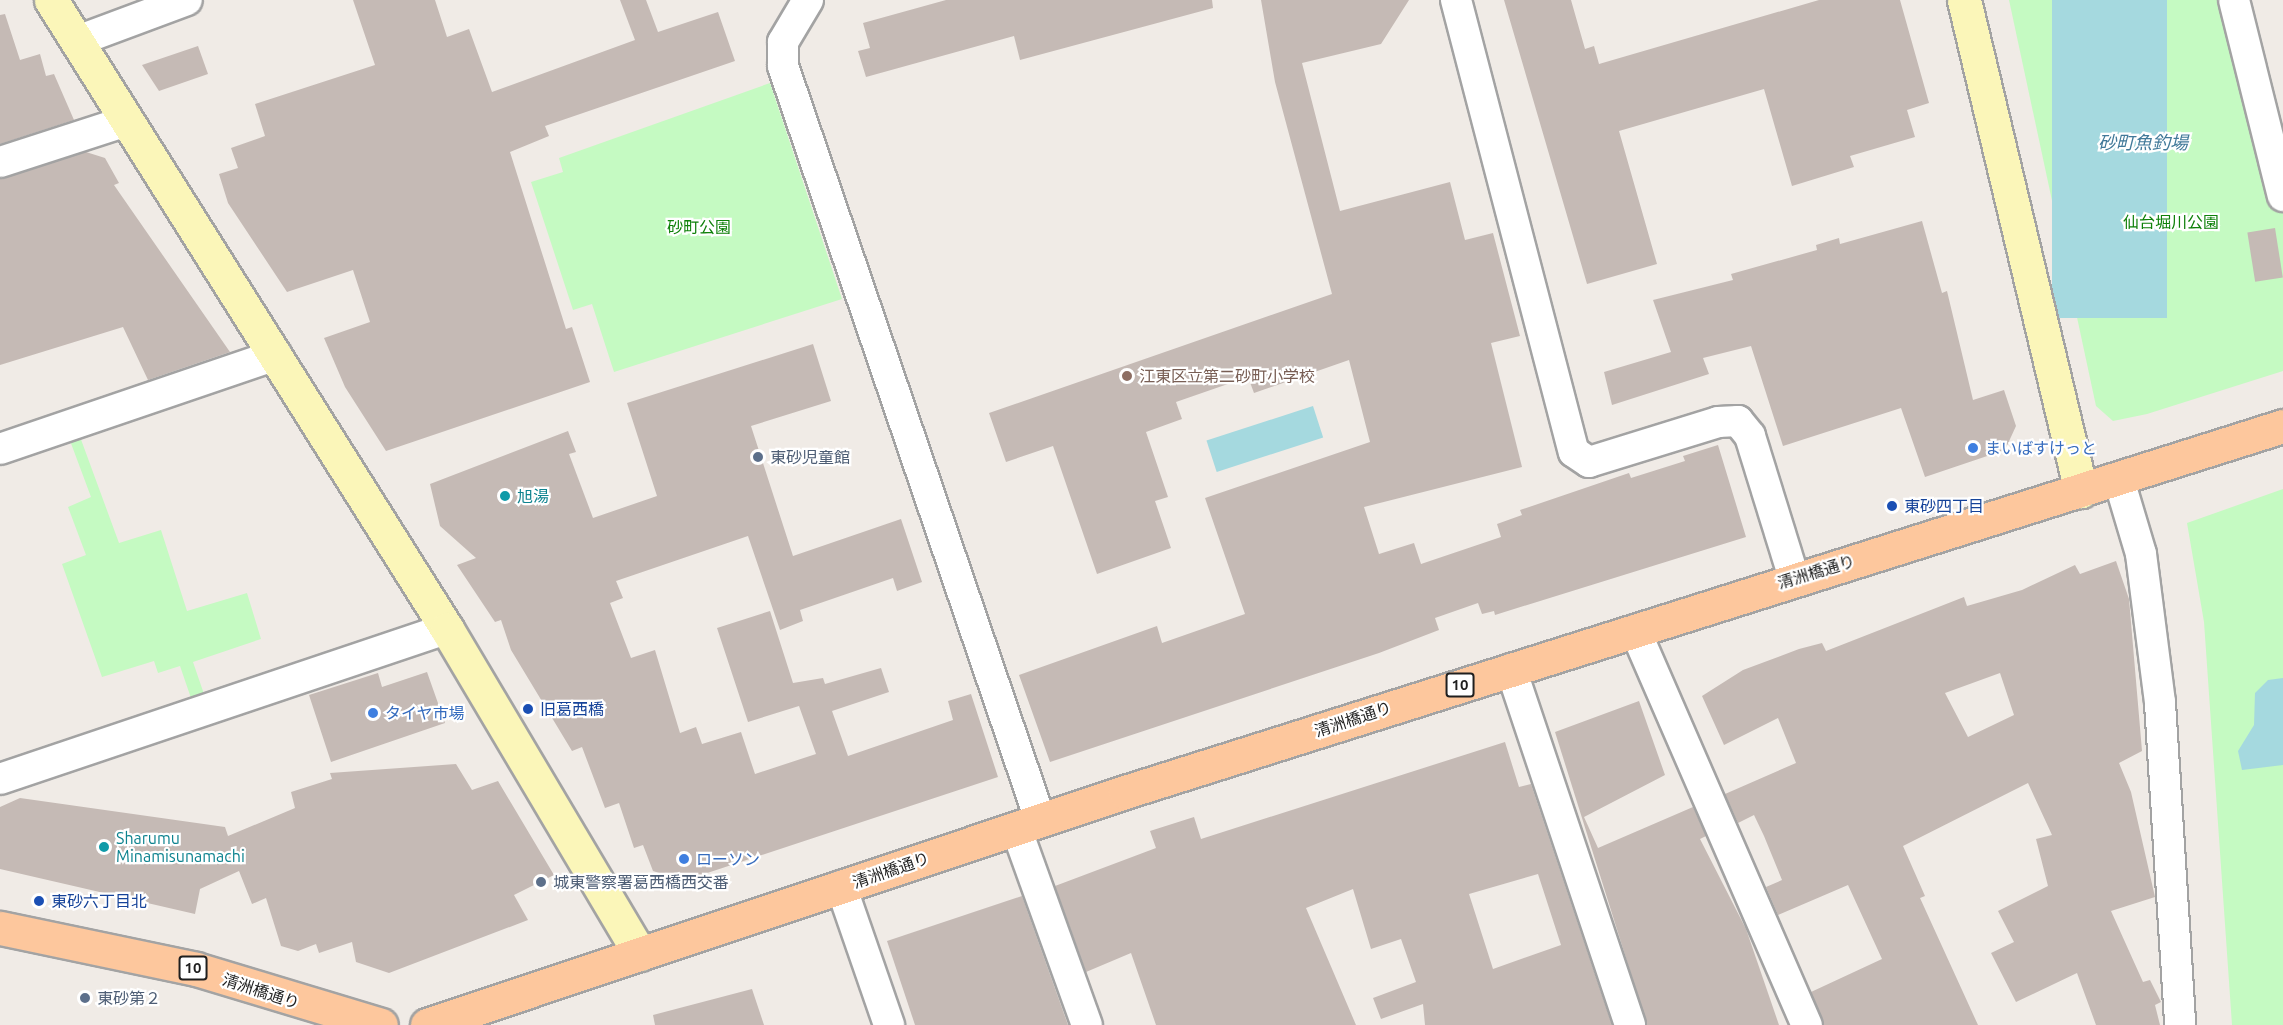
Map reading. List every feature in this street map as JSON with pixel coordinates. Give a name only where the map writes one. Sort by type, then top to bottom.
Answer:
[{"type":"main road","name":"清洲橋通り","points":[[444,1022],[1028,823],[1794,578],[2119,480],[2283,426]]},
{"type":"main road","name":"清洲橋通り","points":[[0,928],[195,969],[381,1025]]},
{"type":"street","points":[[51,0],[447,629],[640,954]]},
{"type":"street","points":[[77,41],[188,0]]},
{"type":"street","points":[[808,0],[783,42],[783,66],[1028,823],[1087,1025]]},
{"type":"street","points":[[1456,0],[1574,453],[1589,462],[1718,422],[1738,421],[1750,436],[1794,578]]},
{"type":"street","points":[[1964,0],[2081,491]]},
{"type":"street","points":[[2234,0],[2283,196]]},
{"type":"street","points":[[0,162],[127,121]]},
{"type":"street","points":[[0,449],[276,355]]},
{"type":"street","points":[[2119,480],[2141,554],[2160,702],[2180,1025]]},
{"type":"street","points":[[0,779],[447,629]]},
{"type":"street","points":[[1635,630],[1807,1025]]},
{"type":"street","points":[[1511,669],[1630,1025]]},
{"type":"street","points":[[841,886],[889,1025]]},
{"type":"green space","name":"仙台堀川公園","points":[[2009,0],[2228,0],[2283,209],[2283,371],[2147,414],[2113,421],[2096,406]]},
{"type":"green space","name":"砂町公園","points":[[770,83],[842,299],[614,372],[592,304],[573,310],[531,182],[563,172],[559,158]]},
{"type":"green space","points":[[79,434],[119,543],[161,530],[187,611],[247,593],[261,639],[193,662],[205,697],[192,701],[180,666],[158,673],[154,661],[102,677],[62,564],[86,555],[68,507],[91,497],[69,438]]},
{"type":"green space","points":[[2283,489],[2283,1025],[2232,1025],[2204,622],[2187,523]]},
{"type":"water","name":"砂町魚釣場","points":[[2052,0],[2167,0],[2167,318],[2052,318]]},
{"type":"water","points":[[1313,406],[1323,437],[1217,472],[1206,441]]},
{"type":"water","points":[[2283,678],[2283,765],[2242,770],[2238,751],[2254,725],[2255,693],[2268,680]]},
{"type":"building","points":[[353,0],[435,0],[447,37],[469,29],[492,92],[635,40],[620,0],[646,0],[658,32],[718,12],[735,61],[545,126],[549,136],[510,152],[566,329],[572,327],[590,382],[386,451],[345,387],[324,338],[370,322],[353,270],[287,292],[228,203],[219,174],[238,168],[231,148],[265,136],[255,104],[375,65]]},
{"type":"building","points":[[946,0],[1212,0],[1213,8],[1020,60],[1014,36],[866,77],[858,51],[870,48],[863,23]]},
{"type":"building","points":[[1261,0],[1409,0],[1381,44],[1302,63],[1340,211],[1450,182],[1465,240],[1493,233],[1520,336],[1491,343],[1522,467],[1364,507],[1379,554],[1414,543],[1421,564],[1501,537],[1497,524],[1522,515],[1520,510],[1629,473],[1631,478],[1685,461],[1683,456],[1718,445],[1746,537],[1495,615],[1494,611],[1482,614],[1478,603],[1435,618],[1439,630],[1379,653],[1050,762],[1019,675],[1157,626],[1162,643],[1245,614],[1205,498],[1370,442],[1349,360],[1254,393],[1248,377],[1176,402],[1182,419],[1146,432],[1168,497],[1155,501],[1171,548],[1097,574],[1053,446],[1006,462],[989,413],[1332,294],[1275,82]]},
{"type":"building","points":[[1504,0],[1571,0],[1585,49],[1594,46],[1599,64],[1819,0],[1900,0],[1929,103],[1907,110],[1915,137],[1850,156],[1854,167],[1792,186],[1764,89],[1619,131],[1657,264],[1587,284]]},
{"type":"building","points":[[5,14],[20,60],[40,54],[46,76],[54,74],[74,120],[0,144],[0,15]]},
{"type":"building","points":[[198,46],[208,74],[159,91],[142,65]]},
{"type":"building","points":[[86,152],[105,158],[119,183],[114,185],[230,352],[148,380],[123,327],[0,365],[0,179]]},
{"type":"building","points":[[1922,221],[1942,293],[1947,291],[1973,400],[2004,390],[2016,426],[2005,450],[1925,477],[1901,408],[1783,446],[1751,346],[1703,358],[1709,374],[1612,405],[1604,372],[1671,352],[1653,300],[1733,280],[1731,274],[1817,250],[1816,245],[1839,238],[1840,244]]},
{"type":"building","points":[[2275,228],[2283,277],[2255,282],[2247,232]]},
{"type":"building","points":[[813,344],[831,401],[751,426],[793,556],[901,519],[922,582],[897,591],[893,578],[800,610],[803,621],[780,630],[748,536],[616,581],[623,598],[610,603],[631,658],[655,650],[680,733],[696,727],[702,744],[741,732],[755,774],[816,754],[799,706],[748,722],[717,628],[770,611],[793,683],[823,678],[825,684],[881,668],[889,692],[832,711],[848,756],[953,720],[948,701],[971,694],[998,777],[683,881],[653,871],[643,845],[634,848],[619,803],[605,808],[582,747],[572,751],[511,650],[501,620],[495,622],[457,565],[476,558],[440,526],[430,484],[568,431],[576,452],[569,454],[593,518],[657,496],[627,403]]},
{"type":"building","points":[[2116,561],[2129,599],[2142,751],[2119,763],[2131,792],[2155,897],[2111,911],[2143,982],[2150,980],[2161,1002],[2155,1005],[2160,1025],[2096,1025],[2077,973],[2016,1002],[1991,953],[2014,942],[1998,911],[2048,886],[2036,839],[2052,835],[2028,783],[1903,846],[1925,896],[1920,898],[1978,1025],[1824,1025],[1811,992],[1882,959],[1848,885],[1778,915],[1766,887],[1782,880],[1764,836],[1754,815],[1738,823],[1725,794],[1796,763],[1778,718],[1724,745],[1702,696],[1743,670],[1799,649],[1822,643],[1826,651],[1964,597],[1967,606],[2022,590],[2075,565],[2080,574]],"holes":[[[2000,673],[2014,715],[1968,737],[1945,693]]]},
{"type":"building","points":[[427,672],[445,723],[331,762],[309,695],[378,673],[382,687]]},
{"type":"building","points":[[1639,701],[1665,775],[1584,817],[1598,848],[1693,807],[1706,836],[1700,839],[1746,929],[1779,1025],[1647,1025],[1555,732]]},
{"type":"building","points":[[1505,742],[1519,787],[1531,784],[1612,1025],[1425,1025],[1423,1004],[1381,1019],[1373,998],[1416,982],[1401,939],[1371,949],[1353,889],[1306,908],[1356,1025],[1156,1025],[1131,953],[1086,972],[1055,886],[1156,848],[1150,831],[1194,817],[1201,839]],"holes":[[[1538,874],[1561,945],[1493,969],[1469,894]]]},
{"type":"building","points":[[456,764],[472,790],[498,781],[554,875],[514,895],[528,920],[389,973],[356,962],[352,942],[319,953],[316,944],[298,951],[281,946],[266,898],[252,904],[239,871],[200,889],[195,914],[0,869],[0,807],[20,798],[225,827],[228,836],[295,808],[291,792],[332,779],[330,773]]},
{"type":"building","points":[[1022,896],[1068,1025],[915,1025],[887,941]]},
{"type":"building","points":[[752,989],[764,1025],[655,1025],[653,1015]]},
{"type":"place","name":"江東区立第二砂町小学校","points":[[1127,376]]},
{"type":"place","name":"まいばすけっと","points":[[1973,448]]},
{"type":"place","name":"東砂児童館","points":[[758,457]]},
{"type":"place","name":"旭湯","points":[[505,496]]},
{"type":"place","name":"東砂四丁目","points":[[1892,506]]},
{"type":"place","name":"旧葛西橋","points":[[528,709]]},
{"type":"place","name":"タイヤ市場","points":[[373,713]]},
{"type":"place","name":"Sharumu Minamisunamachi","points":[[104,847]]},
{"type":"place","name":"ローソン","points":[[684,859]]},
{"type":"place","name":"城東警察署葛西橋西交番","points":[[541,882]]},
{"type":"place","name":"東砂六丁目北","points":[[39,901]]},
{"type":"place","name":"東砂第２","points":[[85,998]]}]
